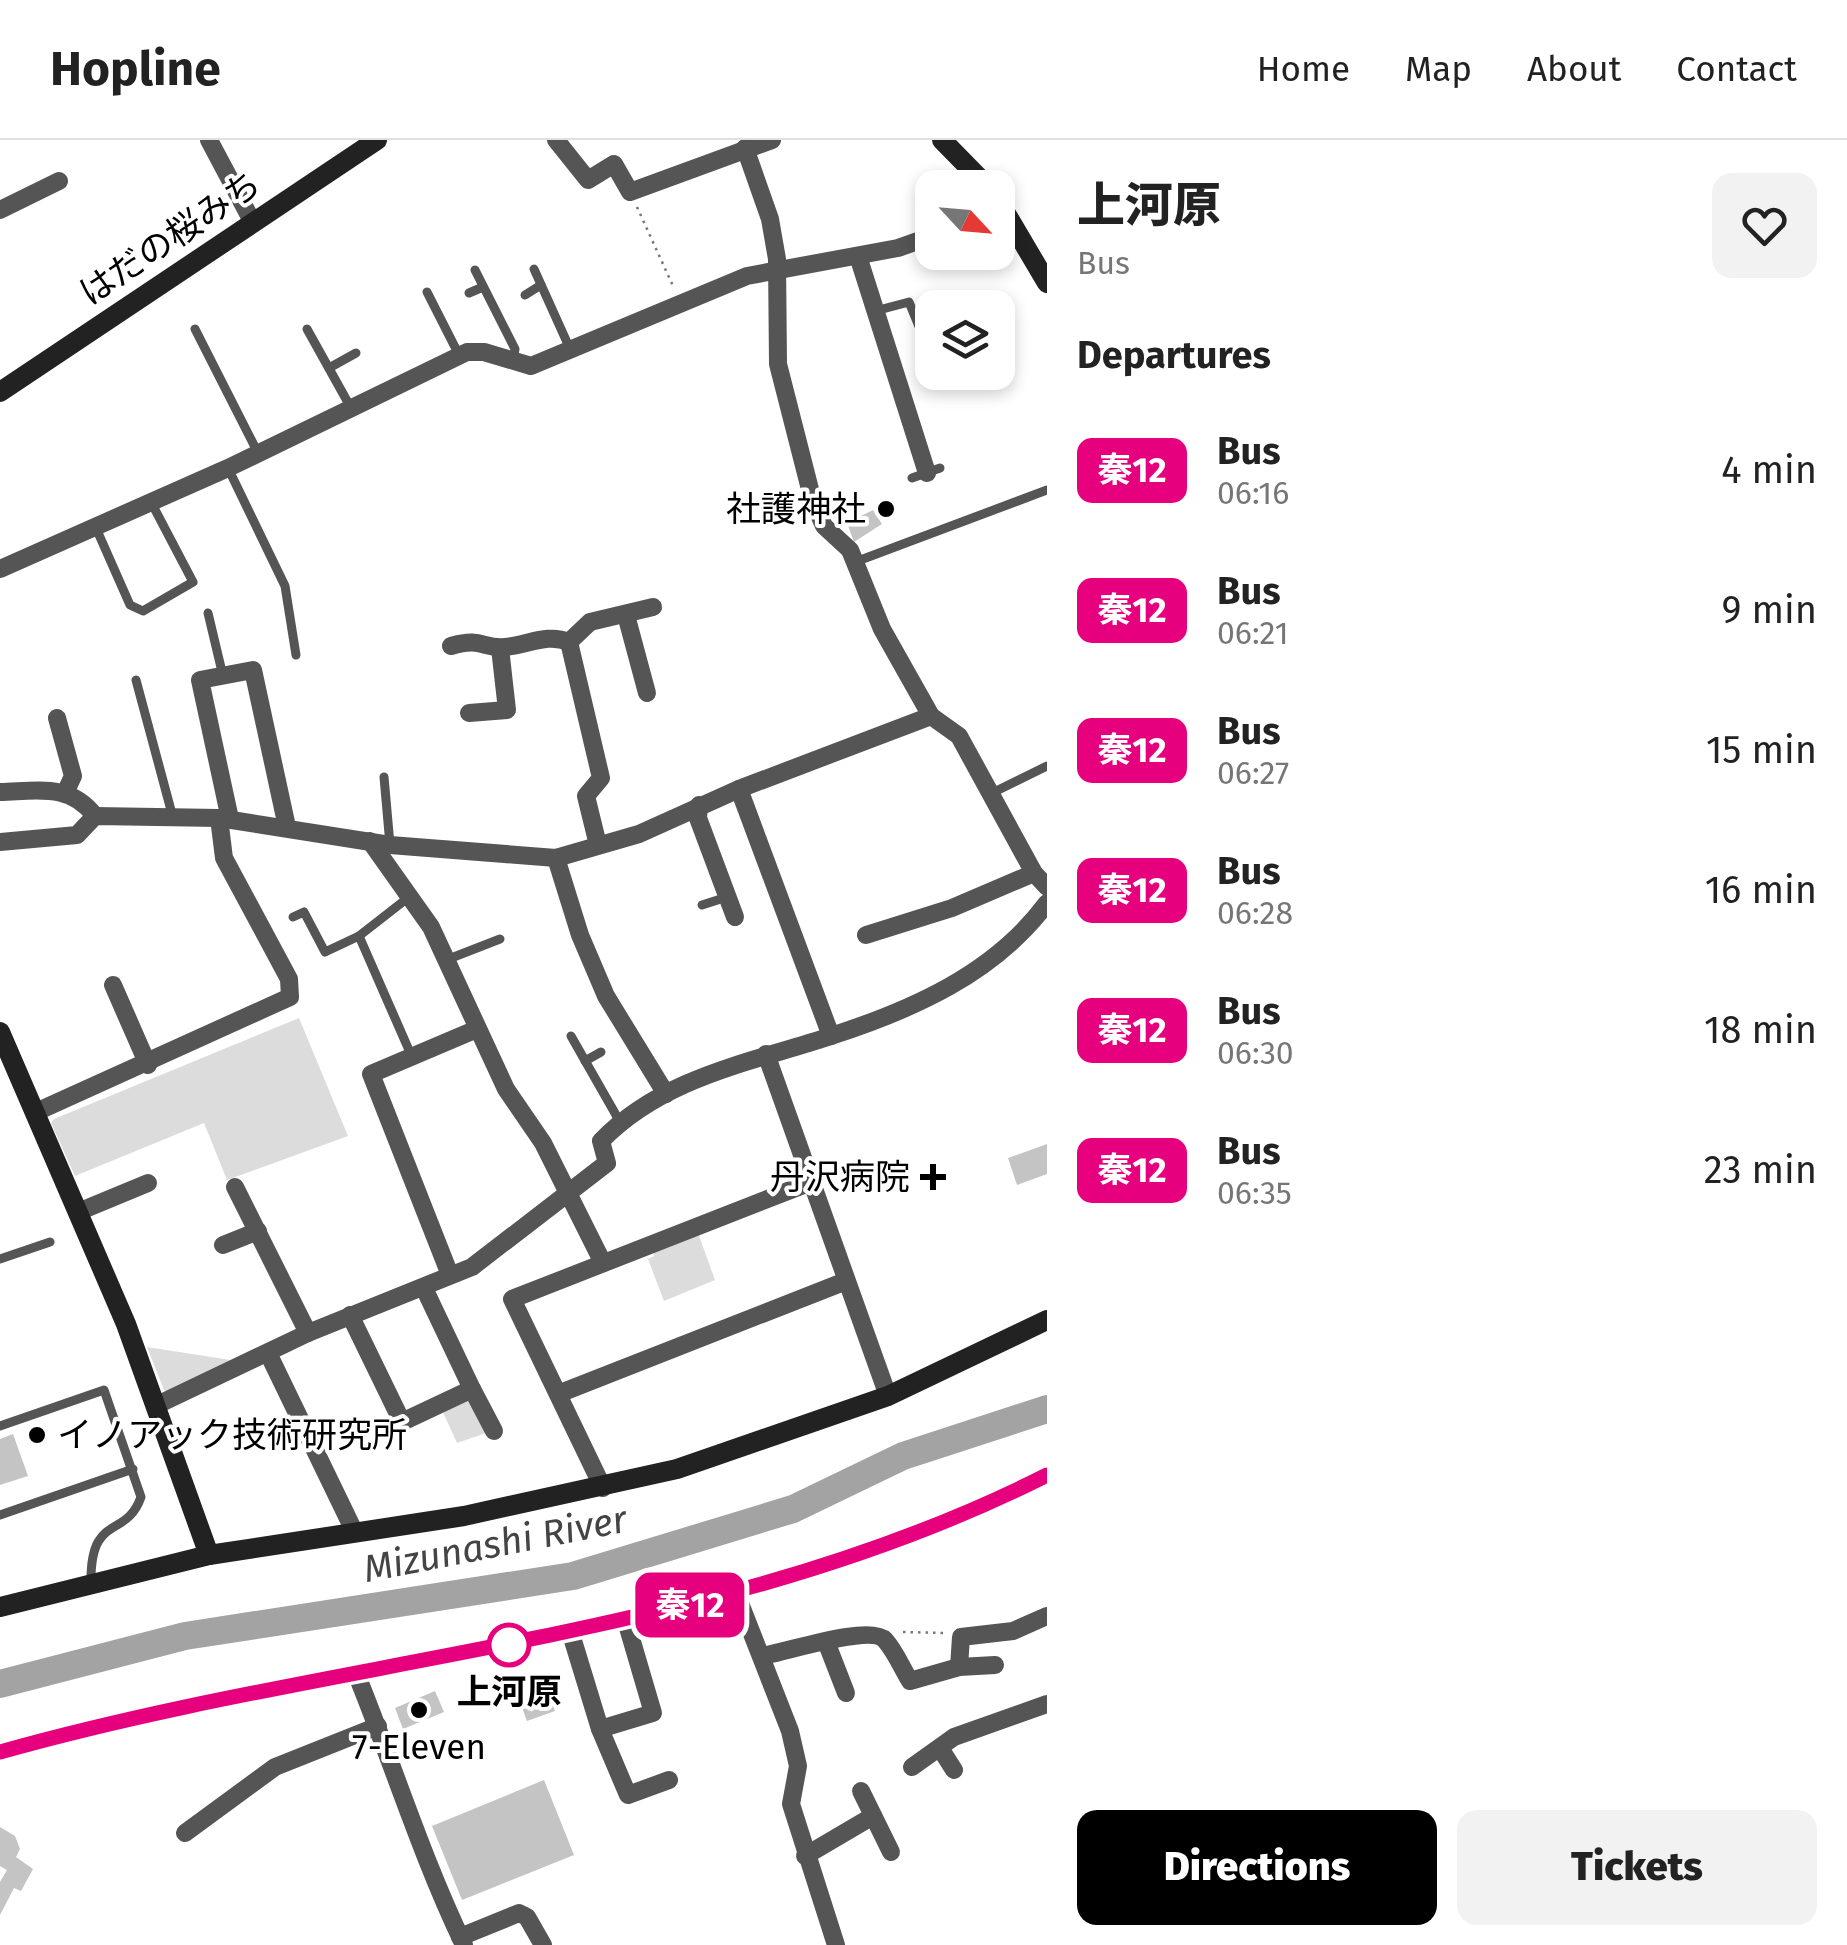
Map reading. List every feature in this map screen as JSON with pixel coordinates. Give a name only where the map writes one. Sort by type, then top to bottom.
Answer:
[{"type":"street","points":[[209,140],[252,222]]},
{"type":"street","name":"はだの桜みち","points":[[0,392],[377,140]]},
{"type":"street","points":[[556,140],[580,184],[614,164],[630,192],[772,140]]},
{"type":"street","points":[[942,140],[971,170]]},
{"type":"street","points":[[745,148],[770,219],[777,269],[778,364],[794,434],[824,526],[850,550],[882,630],[931,716],[959,736],[1040,880],[866,935]]},
{"type":"street","points":[[0,210],[60,180]]},
{"type":"street","points":[[1015,232],[1047,283]]},
{"type":"street","points":[[0,569],[228,468],[459,355],[484,352],[531,366],[680,302],[777,269],[858,256],[915,241]]},
{"type":"street","points":[[858,256],[900,411],[926,473]]},
{"type":"street","points":[[569,642],[590,622],[653,608]]},
{"type":"street","points":[[626,615],[647,693]]},
{"type":"street","points":[[450,646],[475,640],[500,648],[556,637],[569,642]]},
{"type":"street","points":[[569,642],[601,778],[586,796],[598,845]]},
{"type":"street","points":[[469,712],[506,710],[500,648]]},
{"type":"street","points":[[36,1112],[290,997],[288,979],[224,858],[225,819],[200,680],[252,670],[287,827]]},
{"type":"street","points":[[0,842],[77,835],[95,816],[172,814],[287,827],[390,845],[556,858],[638,834],[739,788],[931,716]]},
{"type":"street","points":[[57,718],[73,776],[66,791]]},
{"type":"street","points":[[739,788],[831,1036]]},
{"type":"street","points":[[0,792],[66,791],[77,795],[95,816]]},
{"type":"street","points":[[699,805],[698,818],[735,917]]},
{"type":"street","points":[[370,841],[431,927],[477,1029],[602,1263]]},
{"type":"street","points":[[556,858],[606,996],[666,1094]]},
{"type":"street","points":[[157,1405],[308,1333],[472,1267],[509,1243],[607,1163],[601,1141],[620,1122],[694,1078],[831,1036],[970,977],[1025,932],[1047,903]]},
{"type":"street","points":[[113,986],[148,1064]]},
{"type":"street","points":[[450,1275],[371,1074],[477,1029]]},
{"type":"street","points":[[0,1032],[157,1405],[209,1554]]},
{"type":"street","points":[[766,1054],[888,1396]]},
{"type":"street","points":[[78,1212],[148,1182]]},
{"type":"street","points":[[602,1488],[512,1299],[811,1182]]},
{"type":"street","points":[[235,1186],[254,1206],[258,1231],[308,1333]]},
{"type":"street","points":[[223,1245],[258,1231]]},
{"type":"street","points":[[558,1394],[846,1281]]},
{"type":"street","points":[[424,1288],[494,1431]]},
{"type":"street","points":[[350,1316],[402,1422],[472,1389]]},
{"type":"street","points":[[0,1608],[209,1554],[354,1533],[602,1488],[780,1437],[888,1396],[1047,1320]]},
{"type":"street","points":[[268,1353],[354,1533]]},
{"type":"street","points":[[0,1752],[356,1674],[571,1634],[736,1593],[941,1522],[1047,1475]]},
{"type":"street","points":[[736,1593],[762,1656],[798,1766],[791,1804],[828,1942]]},
{"type":"street","points":[[959,1667],[961,1637],[1013,1631],[1047,1616]]},
{"type":"street","points":[[600,1729],[653,1713],[626,1621]]},
{"type":"street","points":[[571,1634],[600,1729],[628,1796],[669,1780]]},
{"type":"street","points":[[762,1656],[827,1644],[849,1634],[883,1638],[910,1681],[959,1667],[995,1665]]},
{"type":"street","points":[[827,1644],[846,1694]]},
{"type":"street","points":[[356,1674],[441,1901],[462,1941],[520,1913],[528,1917],[543,1945]]},
{"type":"street","points":[[912,1767],[942,1739],[1047,1704]]},
{"type":"street","points":[[185,1833],[275,1767],[378,1726]]},
{"type":"street","points":[[942,1739],[954,1770]]},
{"type":"street","points":[[861,1791],[892,1852]]},
{"type":"street","points":[[805,1856],[873,1816]]},
{"type":"lane","points":[[534,269],[571,351]]},
{"type":"lane","points":[[475,270],[515,350],[513,363]]},
{"type":"lane","points":[[525,294],[541,285]]},
{"type":"lane","points":[[469,294],[483,287]]},
{"type":"lane","points":[[426,292],[459,355]]},
{"type":"lane","points":[[874,311],[910,302],[915,316]]},
{"type":"lane","points":[[307,329],[351,408]]},
{"type":"lane","points":[[196,330],[258,453]]},
{"type":"lane","points":[[328,368],[356,353]]},
{"type":"lane","points":[[228,468],[286,586],[296,655]]},
{"type":"lane","points":[[854,562],[1047,490]]},
{"type":"lane","points":[[96,527],[130,605],[143,611],[193,582],[151,502]]},
{"type":"lane","points":[[208,614],[224,676]]},
{"type":"lane","points":[[136,680],[172,814]]},
{"type":"lane","points":[[992,793],[1047,766]]},
{"type":"lane","points":[[384,777],[390,845]]},
{"type":"lane","points":[[293,917],[304,912],[325,952],[359,936],[408,896]]},
{"type":"lane","points":[[702,905],[727,896]]},
{"type":"lane","points":[[359,936],[412,1057]]},
{"type":"lane","points":[[446,960],[500,939]]},
{"type":"lane","points":[[572,1036],[620,1122]]},
{"type":"lane","points":[[585,1061],[601,1052]]},
{"type":"lane","points":[[0,1259],[50,1242]]},
{"type":"lane","points":[[0,1426],[104,1390],[141,1497],[136,1509],[100,1536],[90,1552],[91,1586]]},
{"type":"lane","points":[[0,1515],[133,1469]]},
{"type":"path","points":[[630,192],[680,302]]},
{"type":"path","points":[[883,1638],[887,1632],[961,1637]]},
{"type":"shaded area","points":[[299,1018],[348,1136],[227,1180],[204,1123],[75,1176],[51,1123],[54,1119]]},
{"type":"shaded area","points":[[698,1233],[715,1280],[664,1301],[648,1259],[654,1256],[653,1251]]},
{"type":"shaded area","points":[[147,1347],[237,1361],[170,1393],[164,1390]]},
{"type":"shaded area","points":[[466,1397],[474,1401],[489,1432],[457,1443],[442,1410]]},
{"type":"building","name":"社護神社","points":[[878,502],[895,503],[894,515],[877,514]]},
{"type":"building","points":[[873,510],[882,524],[854,542],[847,523]]},
{"type":"building","points":[[1047,1144],[1047,1174],[1017,1185],[1008,1158]]},
{"type":"building","points":[[13,1434],[28,1476],[0,1485],[0,1439]]},
{"type":"building","points":[[545,1684],[555,1711],[527,1721],[517,1694]]},
{"type":"building","name":"7-Eleven","points":[[435,1691],[444,1712],[403,1729],[395,1708]]},
{"type":"building","points":[[544,1780],[574,1855],[462,1900],[432,1826]]},
{"type":"building","points":[[0,1827],[15,1836],[20,1849],[16,1857],[33,1869],[21,1891],[14,1888],[0,1915],[0,1882],[7,1870],[0,1866]]},
{"type":"waterway","name":"Mizunashi River","points":[[0,1684],[185,1636],[573,1576],[793,1509],[903,1456],[1047,1409]]},
{"type":"bus line","name":"秦12","points":[[0,1752],[53,1737],[318,1681],[571,1634],[736,1593],[911,1533],[1047,1475]]},
{"type":"place","name":"社護神社","points":[[886,509]]},
{"type":"place","name":"丹沢病院","points":[[933,1177]]},
{"type":"place","name":"イノアック技術研究所","points":[[37,1435]]},
{"type":"place","name":"上河原","points":[[509,1645]]},
{"type":"place","name":"7-Eleven","points":[[419,1710]]}]
